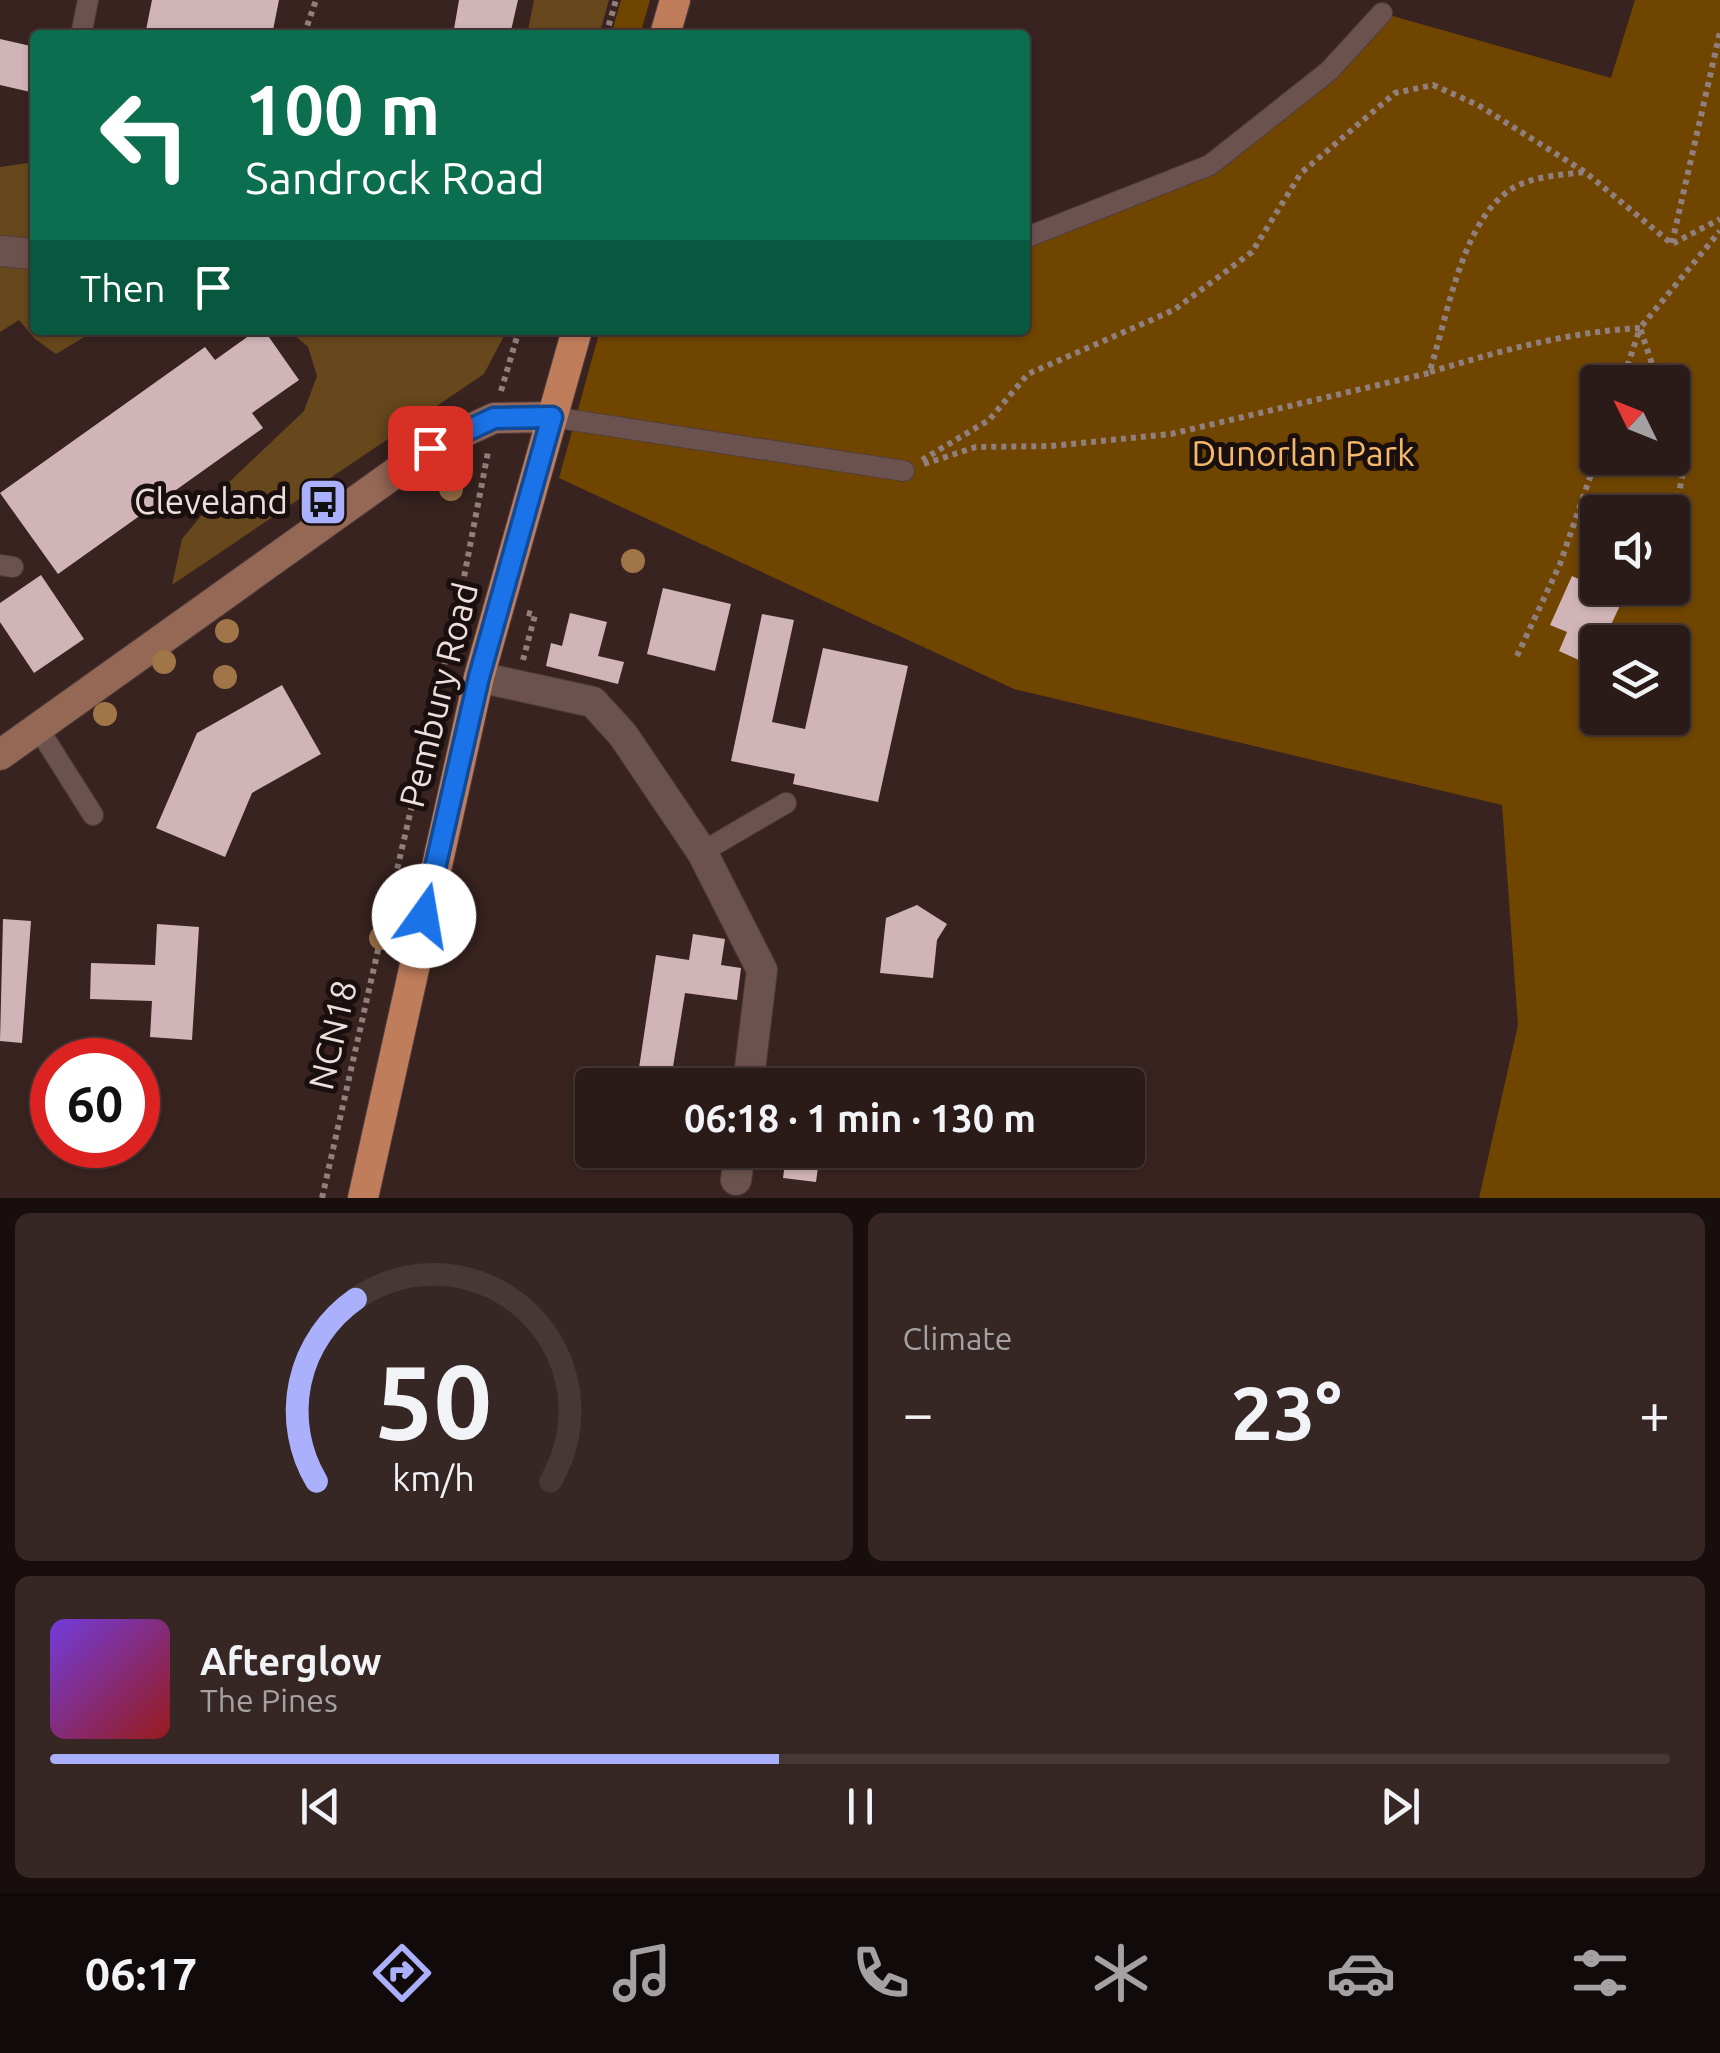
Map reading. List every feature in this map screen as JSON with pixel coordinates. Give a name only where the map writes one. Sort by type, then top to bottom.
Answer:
[{"type":"main road","points":[[666,30],[675,0]]},
{"type":"main road","name":"Pembury Road","points":[[364,1198],[479,677],[576,335]]},
{"type":"street","points":[[0,251],[30,254]]},
{"type":"street","points":[[0,755],[430,448],[494,418],[552,417]]},
{"type":"street","points":[[479,677],[593,702],[624,734],[702,852],[762,970],[750,1068]]},
{"type":"lane","points":[[82,30],[88,0]]},
{"type":"lane","points":[[1030,236],[1210,165],[1329,71],[1382,13]]},
{"type":"lane","points":[[552,417],[904,471]]},
{"type":"lane","points":[[38,728],[93,815]]},
{"type":"lane","points":[[702,852],[786,803]]},
{"type":"path","points":[[306,30],[316,0]]},
{"type":"path","points":[[607,30],[616,0]]},
{"type":"path","points":[[1672,244],[1720,32]]},
{"type":"path","points":[[904,471],[989,420],[1028,374],[1174,310],[1252,252],[1301,173],[1396,92],[1433,84],[1478,105],[1586,172],[1672,244]]},
{"type":"path","points":[[1429,373],[1460,265],[1485,216],[1510,189],[1546,177],[1586,172]]},
{"type":"path","points":[[1672,244],[1720,219]]},
{"type":"path","points":[[1628,365],[1640,328],[1720,231]]},
{"type":"path","points":[[904,471],[976,447],[1051,446],[1171,434],[1429,373],[1511,348],[1574,334],[1640,328]]},
{"type":"path","points":[[1640,328],[1652,365]]},
{"type":"path","name":"NCN18","points":[[322,1198],[378,950],[387,930],[384,926],[461,593],[494,418],[517,335]]},
{"type":"path","points":[[1517,656],[1560,564],[1591,475]]},
{"type":"green space","points":[[621,0],[650,0],[641,30],[612,30]]},
{"type":"green space","name":"Dunorlan Park","points":[[1635,0],[1720,0],[1720,1198],[1479,1198],[1518,1025],[1502,805],[1014,689],[559,478],[599,335],[1030,335],[1030,235],[1162,195],[1292,110],[1382,13],[1611,78]]},
{"type":"shaded area","points":[[534,0],[609,0],[600,30],[528,30]]},
{"type":"shaded area","points":[[30,163],[30,333],[19,320],[0,332],[0,167]]},
{"type":"shaded area","points":[[32,335],[88,335],[56,354]]},
{"type":"shaded area","points":[[295,335],[504,335],[484,374],[172,585],[182,539],[227,484],[304,411],[317,376],[308,347]]},
{"type":"building","points":[[152,0],[279,0],[273,30],[146,30]]},
{"type":"building","points":[[459,0],[518,0],[511,30],[454,30]]},
{"type":"building","points":[[0,39],[30,46],[30,92],[0,85]]},
{"type":"building","points":[[250,335],[268,335],[299,380],[252,413],[263,428],[58,574],[0,493],[205,347],[215,360]]},
{"type":"building","points":[[41,575],[84,639],[34,673],[0,622],[0,603]]},
{"type":"building","points":[[1572,576],[1580,580],[1580,605],[1620,605],[1611,625],[1580,625],[1580,661],[1559,651],[1567,632],[1550,625]]},
{"type":"building","points":[[663,588],[731,604],[715,671],[647,654]]},
{"type":"building","points":[[570,613],[607,622],[598,656],[624,662],[618,684],[546,666],[551,643],[562,646]]},
{"type":"building","points":[[762,614],[794,620],[772,722],[805,729],[823,648],[908,666],[878,802],[793,784],[795,774],[731,761]]},
{"type":"building","points":[[282,685],[321,754],[252,793],[225,857],[156,828],[197,733]]},
{"type":"building","points":[[917,905],[947,924],[937,940],[933,978],[880,973],[886,918]]},
{"type":"building","points":[[3,919],[31,921],[22,1043],[0,1041]]},
{"type":"building","points":[[157,924],[199,927],[192,1040],[150,1037],[152,1001],[90,999],[91,963],[155,965]]},
{"type":"building","points":[[693,934],[725,939],[721,965],[741,968],[737,1000],[685,993],[673,1068],[639,1068],[656,955],[689,960]]},
{"type":"building","points":[[784,1168],[818,1168],[816,1182],[783,1178]]},
{"type":"place","name":"Cleveland","points":[[323,502]]},
{"type":"route","points":[[424,916],[479,677],[552,417],[494,418],[430,448]]}]
